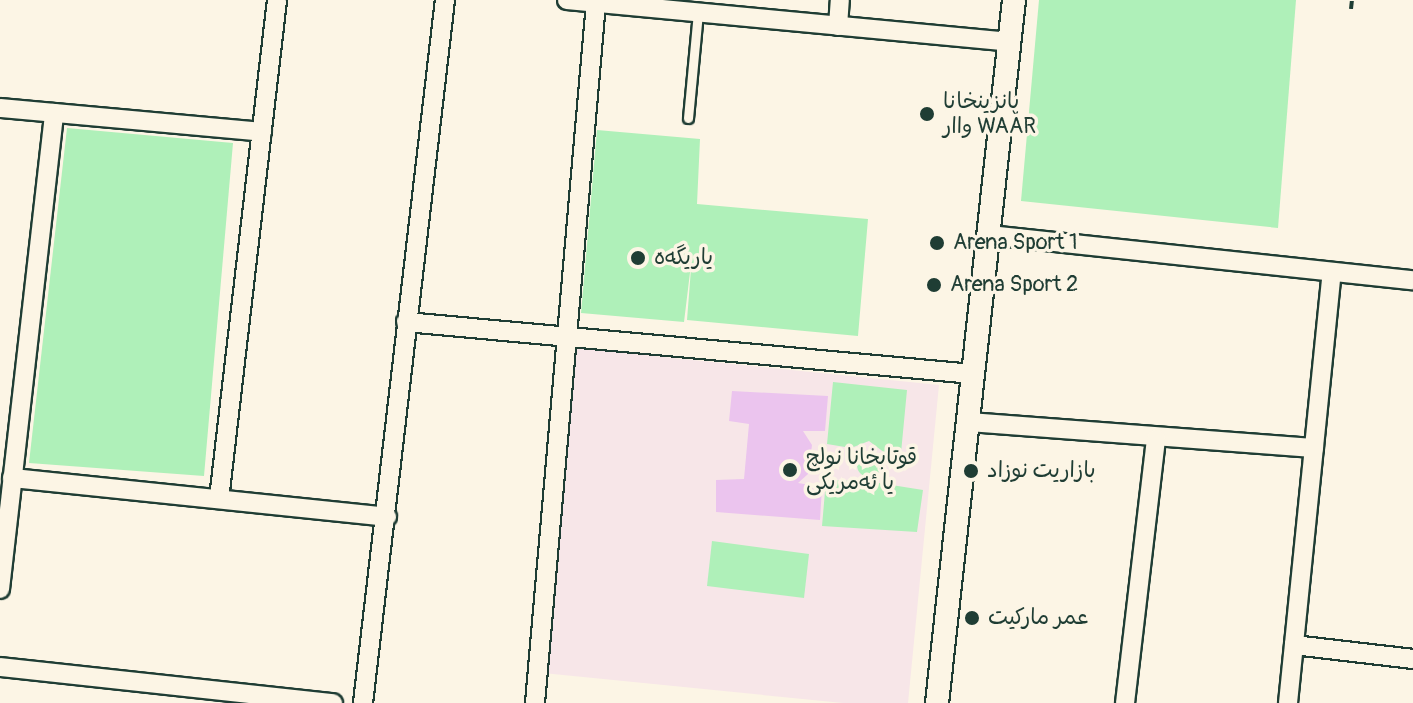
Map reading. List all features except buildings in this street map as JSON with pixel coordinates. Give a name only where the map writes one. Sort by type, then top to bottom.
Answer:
[{"type":"street","points":[[219,499],[277,0]]},
{"type":"street","points":[[363,703],[445,0]]},
{"type":"street","points":[[567,0],[675,5],[698,13],[1010,42]]},
{"type":"street","points":[[838,26],[840,0]]},
{"type":"street","points":[[937,703],[1014,0]]},
{"type":"street","points":[[535,703],[596,3]]},
{"type":"street","points":[[0,108],[262,132]]},
{"type":"street","points":[[0,589],[54,113]]},
{"type":"street","points":[[989,235],[1413,280]]},
{"type":"street","points":[[1288,703],[1332,272]]},
{"type":"street","points":[[406,322],[973,374]]},
{"type":"street","points":[[968,422],[1156,439],[1314,448]]},
{"type":"street","points":[[1125,703],[1156,439]]},
{"type":"street","points":[[12,478],[387,517]]},
{"type":"street","points":[[1294,645],[1413,659]]},
{"type":"street","points":[[0,667],[333,703]]},
{"type":"lane","points":[[688,118],[698,13]]},
{"type":"path","points":[[1351,9],[1352,0]]},
{"type":"shaded area","points":[[575,348],[939,385],[908,703],[843,703],[543,673]]},
{"type":"green space","points":[[1039,0],[1296,0],[1278,228],[1021,201]]},
{"type":"green space","points":[[67,128],[233,143],[204,476],[29,463]]},
{"type":"green space","points":[[597,130],[700,139],[697,204],[868,219],[858,336],[687,320],[692,256],[684,322],[581,313]]},
{"type":"green space","points":[[833,382],[907,390],[901,453],[885,453],[869,441],[851,448],[827,444]]},
{"type":"green space","points":[[864,453],[874,453],[881,460],[881,470],[874,477],[864,477],[857,470],[857,460]]},
{"type":"green space","points":[[826,480],[855,481],[867,491],[879,483],[923,490],[917,532],[822,526]]},
{"type":"green space","points":[[712,541],[809,554],[804,598],[707,586]]},
{"type":"place","name":"پانزینخانا واار WAAR","points":[[927,114]]},
{"type":"place","name":"Arena Sport 1","points":[[937,243]]},
{"type":"place","name":"یاریگه‌ه","points":[[638,258]]},
{"type":"place","name":"Arena Sport 2","points":[[934,285]]},
{"type":"place","name":"قوتابخانا نولچ يا ئەمريكى","points":[[790,470]]},
{"type":"place","name":"بازاريت نوزاد","points":[[971,471]]},
{"type":"place","name":"عمر ماركيت","points":[[972,618]]}]
